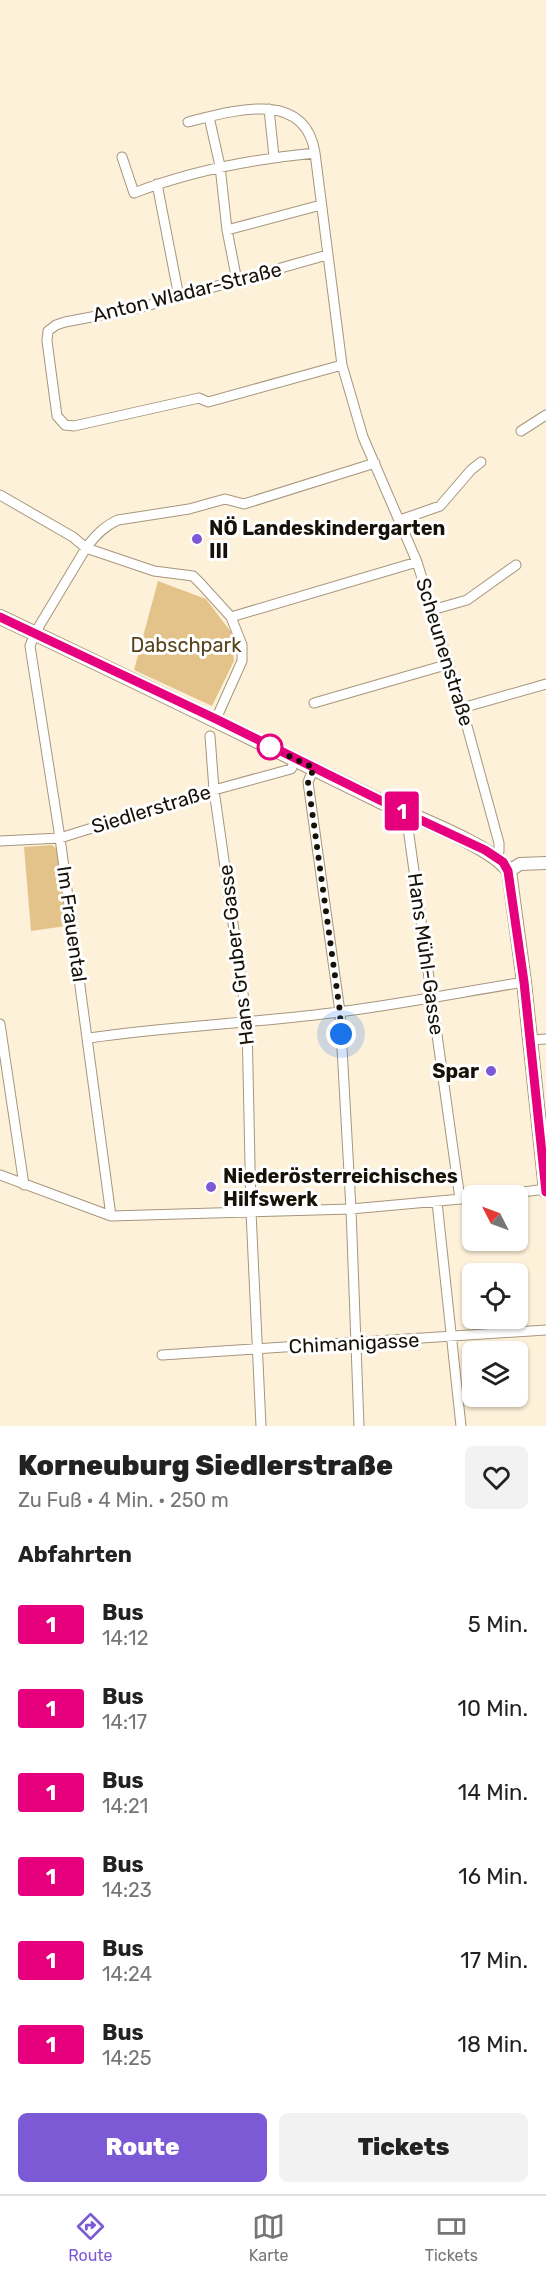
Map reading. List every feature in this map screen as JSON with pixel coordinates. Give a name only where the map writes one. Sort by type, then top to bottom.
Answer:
[{"type":"main road","points":[[0,617],[216,719],[496,857],[508,871],[531,1040],[546,1189]]},
{"type":"street","points":[[188,122],[246,109],[269,109],[274,157]]},
{"type":"street","name":"Scheunenstraße","points":[[269,109],[296,118],[311,135],[342,365],[363,437],[417,561],[462,708],[499,843],[496,857]]},
{"type":"street","points":[[209,117],[220,166],[227,231],[237,281]]},
{"type":"street","points":[[122,157],[134,193],[220,166],[315,153]]},
{"type":"street","points":[[157,184],[179,297]]},
{"type":"street","points":[[227,231],[321,205]]},
{"type":"street","name":"Anton Wladar-Straße","points":[[327,255],[139,308],[56,325],[48,331],[47,341],[57,416],[65,424],[74,426],[200,398],[208,402],[342,365]]},
{"type":"street","points":[[521,431],[545,420]]},
{"type":"street","points":[[400,520],[440,506],[471,470],[481,462]]},
{"type":"street","points":[[35,633],[86,548],[96,535],[118,520],[189,509],[225,499],[244,504],[375,463]]},
{"type":"street","points":[[0,495],[73,537],[86,548],[154,572],[194,576],[231,617],[242,642],[242,661],[216,719]]},
{"type":"street","points":[[231,617],[417,561]]},
{"type":"street","points":[[432,610],[467,600],[516,565]]},
{"type":"street","name":"Im Frauental","points":[[35,633],[30,646],[30,654],[89,1038],[111,1216]]},
{"type":"street","points":[[314,703],[449,664]]},
{"type":"street","points":[[462,708],[546,684]]},
{"type":"street","name":"Hans Gruber-Gasse","points":[[210,736],[214,790],[247,1022],[251,1212],[261,1426]]},
{"type":"street","name":"Siedlerstraße","points":[[0,841],[60,838],[214,790],[291,769],[296,760]]},
{"type":"street","points":[[314,768],[308,782],[340,1012],[351,1209],[359,1426]]},
{"type":"street","name":"Hans Mühl-Gasse","points":[[412,816],[408,828],[460,1199]]},
{"type":"street","points":[[508,871],[520,864],[546,863]]},
{"type":"street","points":[[89,1038],[159,1028],[340,1012],[524,982]]},
{"type":"street","points":[[0,1024],[24,1185]]},
{"type":"street","points":[[531,1040],[546,1038]]},
{"type":"street","points":[[0,1175],[111,1216],[351,1209],[437,1203],[460,1199]]},
{"type":"street","points":[[528,1191],[546,1189]]},
{"type":"street","points":[[437,1203],[461,1426]]},
{"type":"street","name":"Chimanigasse","points":[[162,1355],[546,1330]]},
{"type":"green space","name":"Dabschpark","points":[[158,581],[206,599],[231,632],[234,661],[212,706],[134,670]]},
{"type":"green space","points":[[52,845],[57,849],[66,926],[31,931],[24,847]]},
{"type":"bus line","name":"1","points":[[0,617],[485,850],[503,862],[508,871],[524,982],[546,1192]]},
{"type":"place","name":"NÖ Landeskindergarten III","points":[[197,539]]},
{"type":"place","name":"Spar","points":[[491,1071]]},
{"type":"place","name":"Niederösterreichisches Hilfswerk","points":[[211,1187]]},
{"type":"route","points":[[270,747],[314,768],[308,782],[340,1012],[341,1034]]}]
